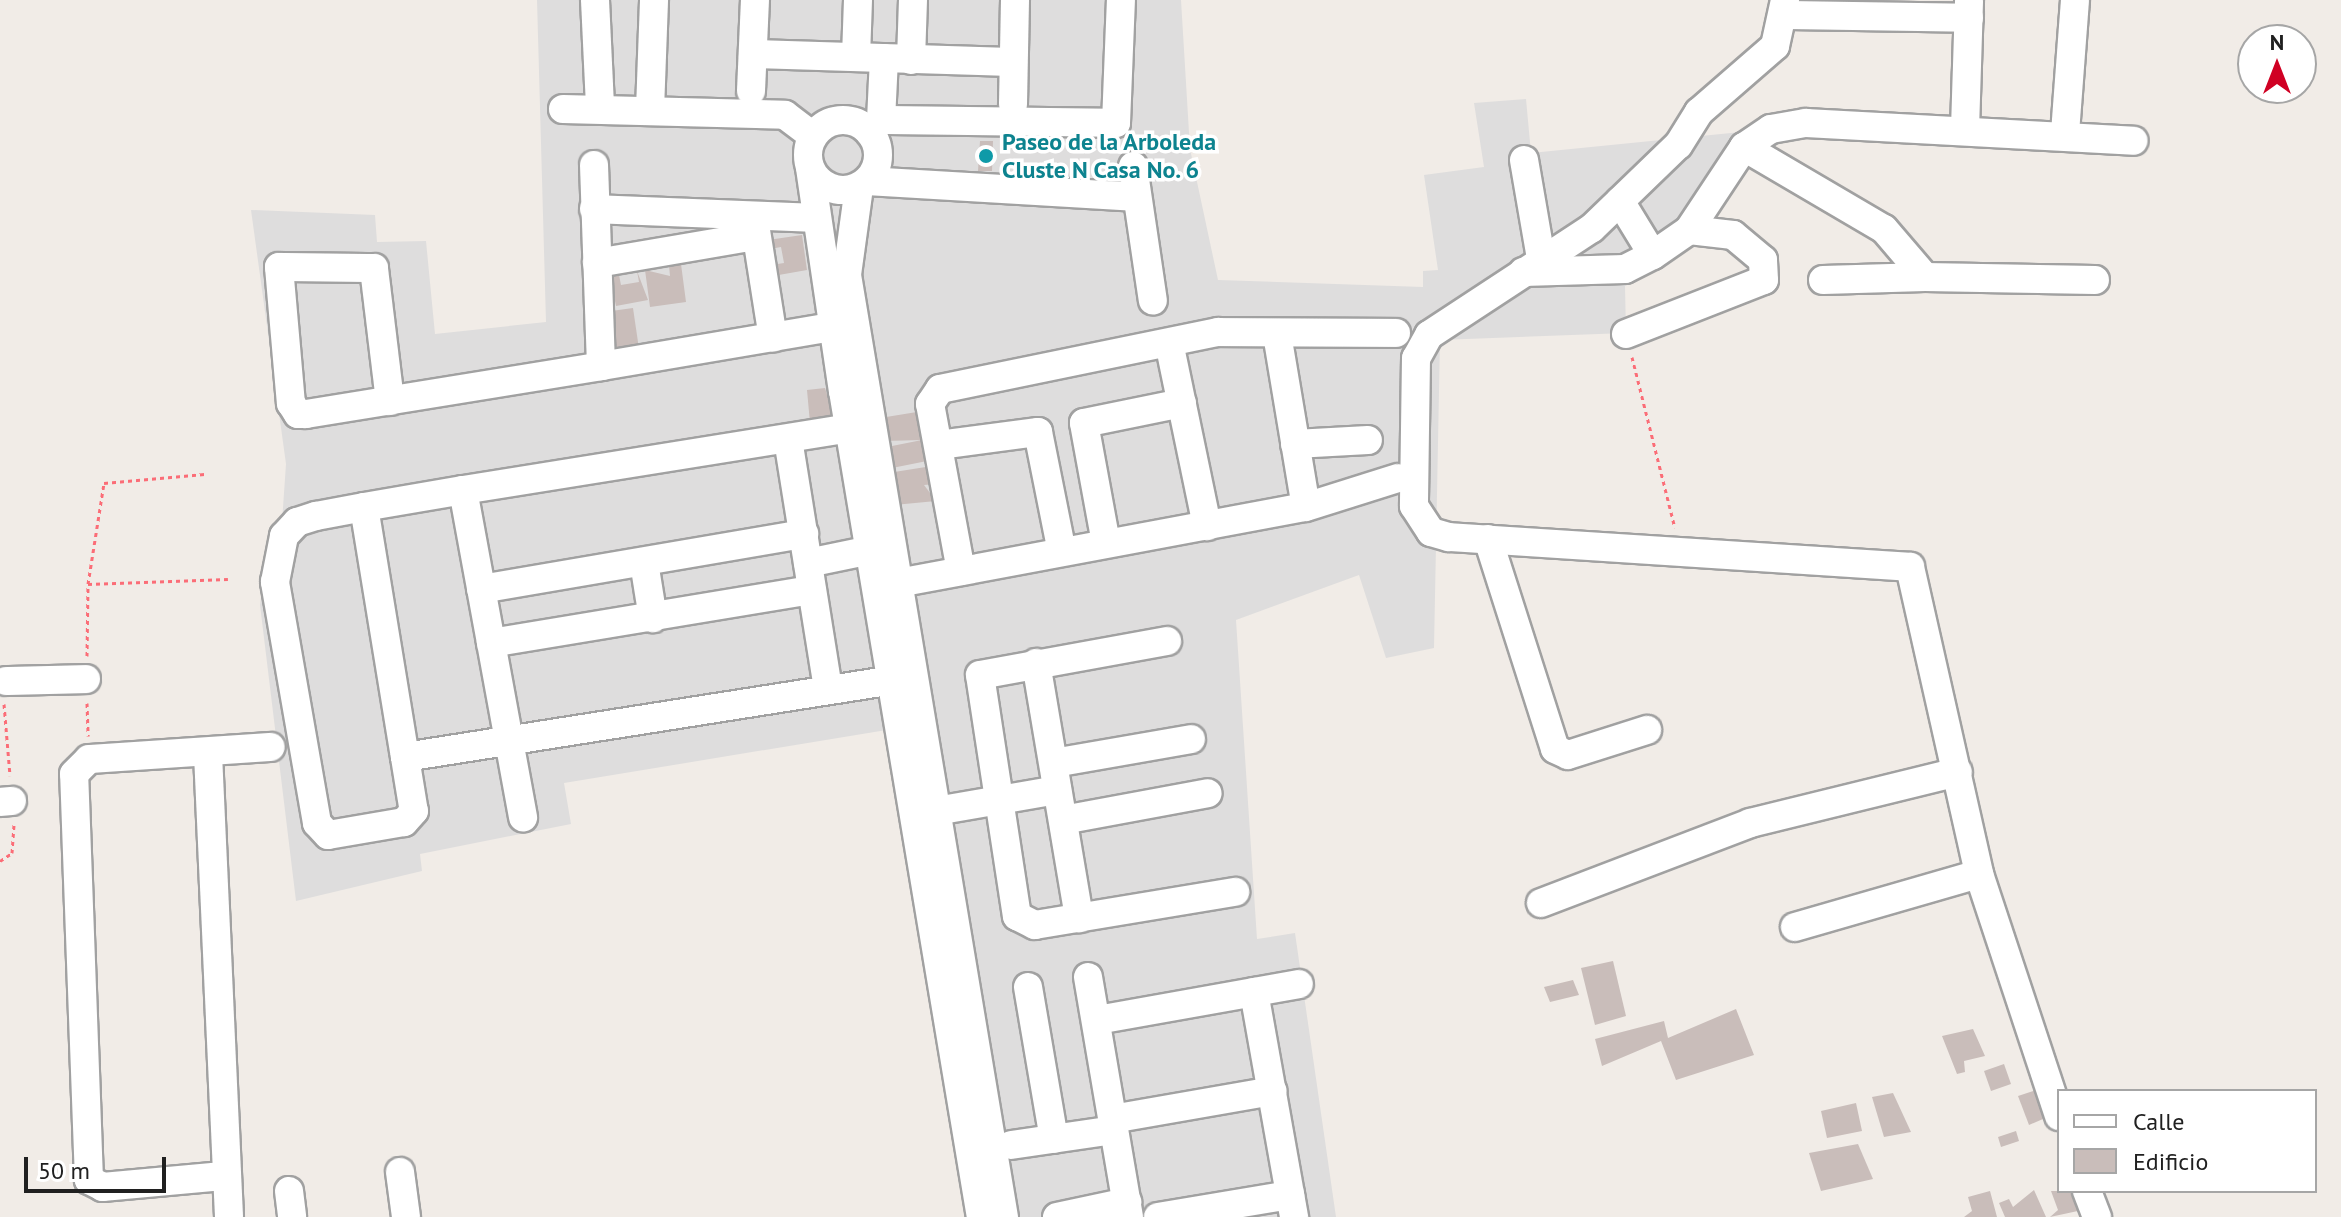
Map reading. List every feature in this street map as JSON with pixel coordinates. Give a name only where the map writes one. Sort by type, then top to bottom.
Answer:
[{"type":"street","points":[[595,0],[600,108]]},
{"type":"street","points":[[650,110],[654,0]]},
{"type":"street","points":[[751,91],[755,0]]},
{"type":"street","points":[[858,0],[883,58]]},
{"type":"street","points":[[913,0],[883,58],[876,126],[879,152],[863,184],[846,263],[854,389],[901,678],[981,1217]]},
{"type":"street","points":[[1013,104],[1015,0]]},
{"type":"street","points":[[813,136],[841,120],[876,126],[1116,123],[1121,0]]},
{"type":"street","points":[[2065,133],[2075,0]]},
{"type":"street","points":[[1965,129],[1969,9],[1786,8],[1775,46],[1699,112],[1678,145],[1592,228],[1429,335],[1416,358],[1414,506],[1431,532],[1683,555],[1825,557],[1910,567],[1979,874],[2057,1110]]},
{"type":"street","points":[[753,54],[1013,62]]},
{"type":"street","points":[[563,109],[785,115],[813,136]]},
{"type":"street","points":[[1532,265],[1625,269],[1653,255],[1689,230],[1744,147],[1763,132],[1806,123],[2065,133],[2134,141]]},
{"type":"street","points":[[813,136],[810,168],[832,327],[854,389],[848,428],[881,548],[898,583],[901,678],[936,811],[1004,1217]]},
{"type":"street","points":[[1744,147],[1884,229],[1925,277]]},
{"type":"street","points":[[1524,160],[1532,265]]},
{"type":"street","points":[[594,165],[601,366]]},
{"type":"street","points":[[1133,166],[1153,301]]},
{"type":"street","points":[[810,168],[825,186],[863,184],[1137,197]]},
{"type":"street","points":[[1620,201],[1653,255]]},
{"type":"street","points":[[594,209],[755,226]]},
{"type":"street","points":[[597,263],[755,226],[816,218]]},
{"type":"street","points":[[755,226],[773,338]]},
{"type":"street","points":[[1626,334],[1764,280],[1763,260],[1733,235],[1689,230]]},
{"type":"street","points":[[390,401],[374,268],[279,267],[295,413],[390,401],[832,327]]},
{"type":"street","points":[[1823,280],[1925,277],[2095,280]]},
{"type":"street","points":[[961,571],[930,404],[940,389],[1170,347],[1218,332],[1396,333]]},
{"type":"street","points":[[1277,334],[1306,507]]},
{"type":"street","points":[[1170,347],[1207,526]]},
{"type":"street","points":[[1106,543],[1084,423],[1182,403]]},
{"type":"street","points":[[364,507],[414,806],[409,820],[321,832],[274,571],[297,522],[364,507],[463,490],[848,428]]},
{"type":"street","points":[[939,445],[1038,432],[1062,552]]},
{"type":"street","points":[[788,439],[828,688]]},
{"type":"street","points":[[1295,444],[1368,440]]},
{"type":"street","points":[[898,583],[1306,507],[1398,478]]},
{"type":"street","points":[[463,490],[523,818]]},
{"type":"street","points":[[481,589],[804,534]]},
{"type":"street","points":[[1488,539],[1555,749],[1568,755],[1647,730]]},
{"type":"street","points":[[491,643],[653,618],[810,576],[881,548]]},
{"type":"street","points":[[644,562],[653,618]]},
{"type":"street","points":[[1167,641],[1036,663],[978,679],[996,801],[1019,920],[1079,918],[1235,892]]},
{"type":"street","points":[[1036,663],[1079,918]]},
{"type":"street","points":[[405,757],[901,678]]},
{"type":"street","points":[[6,681],[86,679]]},
{"type":"street","points":[[936,811],[996,801],[1056,776],[1191,739]]},
{"type":"street","points":[[223,1176],[103,1187],[87,1175],[74,774],[89,759],[208,754],[271,747]]},
{"type":"street","points":[[208,754],[223,1176],[229,1217]]},
{"type":"street","points":[[1541,903],[1728,830],[1958,772]]},
{"type":"street","points":[[1063,820],[1208,793]]},
{"type":"street","points":[[1795,927],[1979,874]]},
{"type":"street","points":[[1057,1217],[1128,1210],[1088,977]]},
{"type":"street","points":[[1097,1020],[1299,984]]},
{"type":"street","points":[[1028,987],[1054,1139]]},
{"type":"street","points":[[1158,1217],[1292,1206],[1254,992]]},
{"type":"street","points":[[1011,1145],[1054,1139],[1273,1091]]},
{"type":"street","points":[[400,1172],[406,1217]]},
{"type":"street","points":[[2088,1193],[2097,1217]]},
{"type":"path","points":[[1626,334],[1683,555]]},
{"type":"path","points":[[89,759],[86,679],[88,584],[104,483],[205,474]]},
{"type":"path","points":[[88,584],[228,579]]},
{"type":"path","points":[[0,861],[15,841],[6,801],[6,681]]},
{"type":"shaded area","points":[[537,0],[1181,0],[1190,149],[1218,280],[1423,287],[1423,271],[1438,270],[1424,175],[1484,167],[1474,103],[1526,99],[1531,153],[1741,132],[1657,271],[1625,286],[1626,333],[1440,340],[1434,648],[1386,658],[1359,575],[1236,620],[1257,939],[1295,933],[1336,1217],[1012,1217],[929,723],[564,783],[571,824],[420,854],[422,871],[296,901],[260,605],[265,566],[282,522],[286,464],[251,210],[375,215],[377,242],[426,241],[435,334],[546,322]]},
{"type":"building","name":"Paseo de la Arboleda Cluste N Casa No. 6","points":[[980,141],[993,141],[992,171],[978,171]]},
{"type":"building","points":[[802,235],[807,270],[773,276],[771,265],[784,263],[781,247],[770,249],[768,240]]},
{"type":"building","points":[[681,264],[686,302],[650,307],[645,270],[670,276],[669,265]]},
{"type":"building","points":[[637,271],[648,300],[616,306],[610,277],[619,275],[621,285],[639,282]]},
{"type":"building","points":[[633,308],[639,349],[610,353],[604,312]]},
{"type":"building","points":[[825,388],[835,420],[810,423],[807,390]]},
{"type":"building","points":[[923,411],[932,460],[887,469],[892,446],[922,440],[884,441],[880,418]]},
{"type":"building","points":[[932,466],[935,484],[924,485],[936,501],[894,505],[898,489],[891,491],[888,473]]},
{"type":"building","points":[[1613,961],[1626,1016],[1595,1025],[1581,968]]},
{"type":"building","points":[[1573,980],[1579,995],[1550,1002],[1544,987]]},
{"type":"building","points":[[1736,1009],[1754,1055],[1676,1080],[1661,1041],[1602,1066],[1595,1039],[1664,1021],[1668,1038]]},
{"type":"building","points":[[1973,1029],[1985,1056],[1964,1061],[1965,1072],[1957,1074],[1942,1036]]},
{"type":"building","points":[[2004,1064],[2011,1084],[1991,1091],[1984,1071]]},
{"type":"building","points":[[2039,1089],[2050,1116],[2029,1125],[2018,1096]]},
{"type":"building","points":[[1893,1093],[1911,1132],[1884,1137],[1872,1097]]},
{"type":"building","points":[[1856,1103],[1862,1131],[1827,1138],[1821,1111]]},
{"type":"building","points":[[2016,1131],[2019,1141],[2001,1147],[1998,1137]]},
{"type":"building","points":[[1858,1144],[1873,1179],[1821,1191],[1809,1153]]},
{"type":"building","points":[[2034,1190],[2046,1217],[2005,1217],[1999,1203],[2009,1199],[2013,1207]]},
{"type":"building","points":[[1990,1191],[1997,1217],[1964,1217],[1972,1211],[1968,1197]]},
{"type":"building","points":[[2051,1191],[2081,1193],[2087,1209],[2050,1217],[2058,1210]]},
{"type":"place","name":"Paseo de la Arboleda Cluste N Casa No. 6","points":[[986,156]]}]
